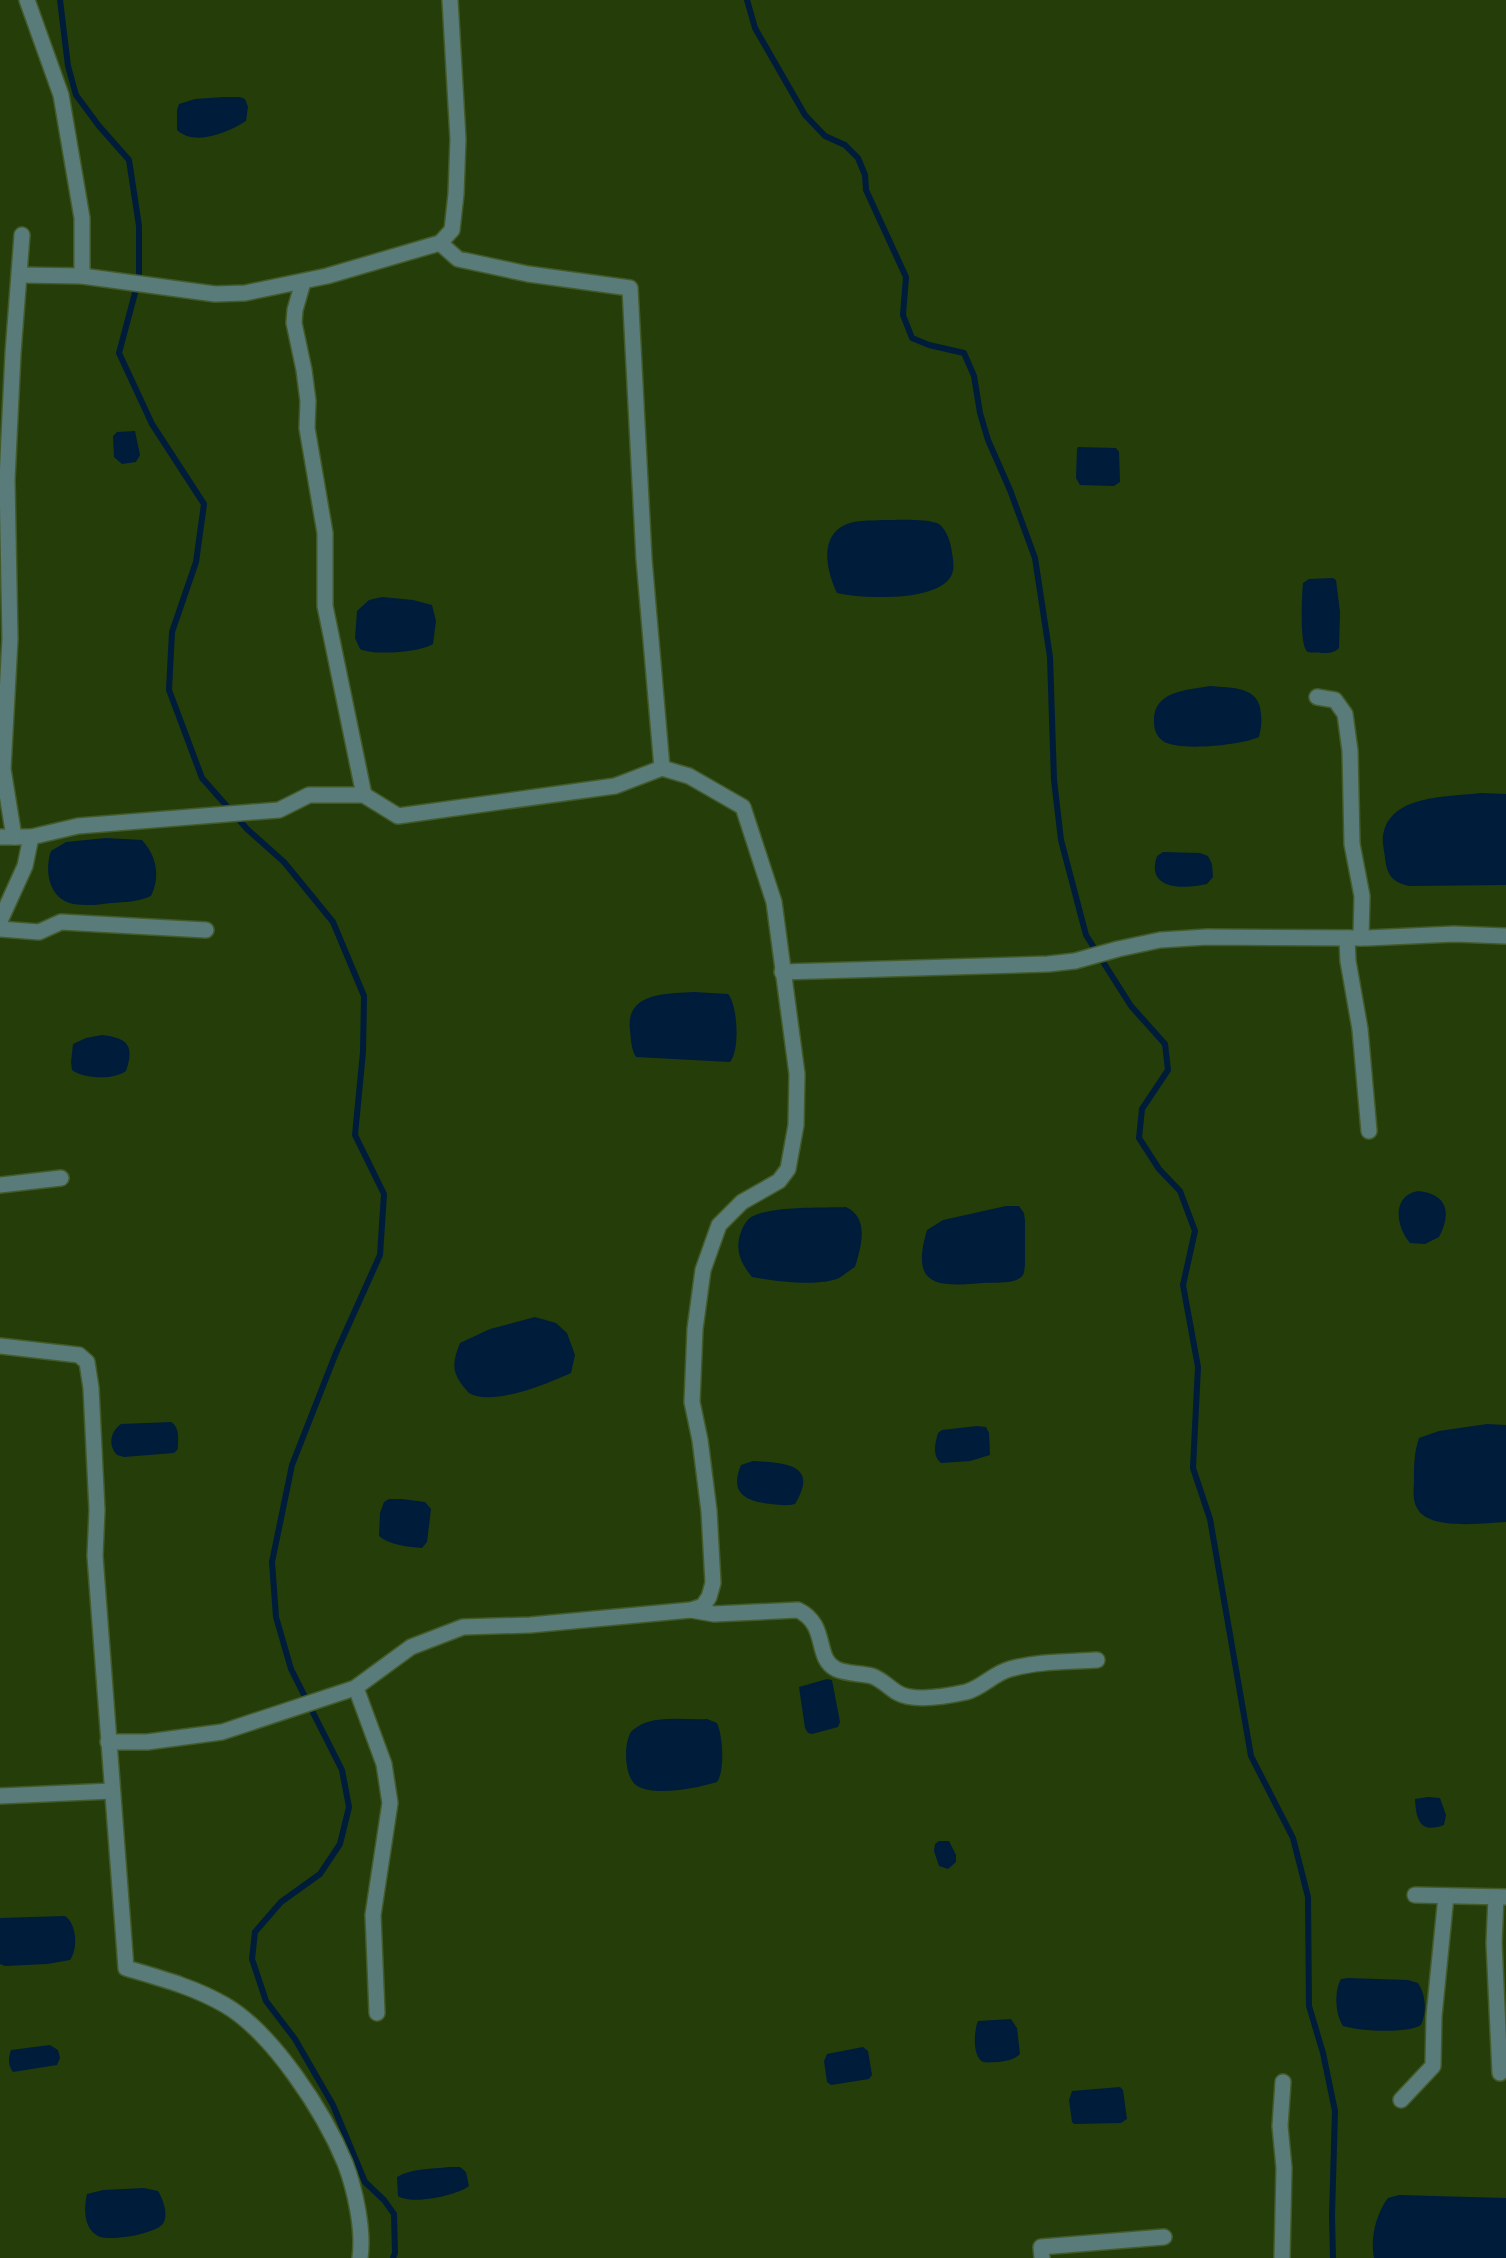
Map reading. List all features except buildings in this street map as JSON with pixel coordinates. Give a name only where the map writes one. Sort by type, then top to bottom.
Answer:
[{"type":"street","points":[[27,0],[61,94],[82,218],[82,276]]},
{"type":"street","points":[[20,275],[82,276],[215,294],[266,290],[303,282],[441,243],[452,230],[456,194],[458,140],[450,0]]},
{"type":"street","points":[[22,235],[7,480],[10,639],[3,769],[7,837],[31,837],[78,826],[279,810],[309,795],[364,795],[398,816],[615,786],[662,768],[689,776],[743,807],[774,902],[796,1074],[796,1125],[788,1169],[779,1181],[742,1202],[719,1225],[703,1270],[695,1329],[692,1402],[700,1440],[709,1511],[713,1583],[709,1597],[703,1605],[691,1610]]},
{"type":"street","points":[[441,243],[458,259],[528,274],[630,288],[644,559],[662,768]]},
{"type":"street","points":[[303,282],[295,310],[294,323],[304,370],[308,401],[307,428],[325,533],[325,606],[364,795]]},
{"type":"street","points":[[1317,698],[1335,700],[1345,714],[1350,751],[1352,844],[1362,896],[1348,961],[1360,1029],[1369,1131]]},
{"type":"street","points":[[0,921],[25,866],[31,837]]},
{"type":"street","points":[[0,930],[39,932],[62,922],[206,930]]},
{"type":"street","points":[[782,972],[944,968],[1075,961],[1160,940],[1207,937],[1354,938],[1454,934],[1506,936]]},
{"type":"street","points":[[0,1185],[61,1178]]},
{"type":"street","points":[[0,1346],[79,1355],[87,1362],[92,1388],[97,1510],[95,1556],[126,1968],[184,1985],[226,2005],[265,2036],[296,2076],[328,2129],[345,2163],[358,2211],[360,2258]]},
{"type":"street","points":[[108,1742],[147,1742],[222,1732],[356,1688],[411,1647],[464,1627],[530,1625],[691,1610],[714,1614],[798,1611],[809,1616],[815,1624],[825,1657],[831,1665],[838,1670],[882,1680],[900,1695],[914,1699],[967,1692],[1009,1669],[1031,1664],[1097,1660]]},
{"type":"street","points":[[356,1688],[384,1764],[390,1803],[373,1915],[377,2013]]},
{"type":"street","points":[[0,1796],[112,1791]]},
{"type":"street","points":[[1415,1896],[1501,1897],[1494,1943],[1500,2073]]},
{"type":"street","points":[[1401,2100],[1433,2066],[1434,2016],[1446,1896]]},
{"type":"street","points":[[1282,2258],[1284,2168],[1280,2126],[1283,2082]]},
{"type":"street","points":[[1042,2258],[1041,2247],[1164,2237]]},
{"type":"water","points":[[223,97],[245,99],[248,107],[246,121],[221,133],[202,138],[184,135],[177,130],[179,104],[195,99]]},
{"type":"water","points":[[135,431],[140,455],[136,462],[122,464],[114,457],[113,436],[117,432]]},
{"type":"water","points":[[1078,447],[1116,448],[1119,452],[1120,482],[1114,486],[1080,485],[1076,478]]},
{"type":"water","points":[[862,521],[934,522],[939,524],[946,533],[953,559],[953,571],[947,581],[935,589],[920,594],[864,597],[837,593],[827,558],[834,533],[841,527]]},
{"type":"water","points":[[1333,578],[1336,580],[1340,612],[1339,648],[1329,653],[1308,652],[1302,631],[1303,583],[1309,579]]},
{"type":"water","points":[[382,597],[413,600],[432,605],[436,621],[433,644],[397,652],[360,649],[355,638],[357,611],[369,600]]},
{"type":"water","points":[[1210,686],[1236,688],[1256,698],[1261,717],[1259,737],[1225,745],[1195,747],[1163,741],[1156,732],[1154,724],[1155,711],[1159,703],[1182,691]]},
{"type":"water","points":[[1481,793],[1506,794],[1506,885],[1409,886],[1391,877],[1386,864],[1383,837],[1390,819],[1399,810],[1425,800]]},
{"type":"water","points":[[106,838],[142,840],[147,846],[156,866],[156,881],[151,896],[131,901],[87,905],[73,904],[58,896],[50,883],[48,867],[51,851],[66,842]]},
{"type":"water","points":[[1163,852],[1200,853],[1208,856],[1212,864],[1213,877],[1207,884],[1188,887],[1178,887],[1162,882],[1157,876],[1155,867],[1157,856]]},
{"type":"water","points":[[694,992],[728,994],[736,1017],[735,1048],[730,1062],[636,1057],[630,1030],[630,1017],[634,1008],[641,1001],[651,997]]},
{"type":"water","points":[[102,1035],[118,1038],[127,1044],[130,1055],[126,1071],[114,1076],[99,1077],[84,1075],[72,1070],[73,1044],[86,1038]]},
{"type":"water","points":[[1418,1191],[1441,1200],[1446,1212],[1439,1237],[1425,1244],[1410,1243],[1399,1221],[1400,1205],[1403,1199]]},
{"type":"water","points":[[1006,1206],[1019,1206],[1024,1213],[1025,1265],[1022,1277],[1007,1282],[952,1284],[931,1279],[925,1273],[922,1263],[927,1230],[943,1220]]},
{"type":"water","points":[[846,1207],[858,1218],[862,1234],[855,1267],[839,1278],[808,1283],[761,1279],[752,1277],[743,1264],[738,1250],[739,1239],[744,1226],[753,1216],[785,1209]]},
{"type":"water","points":[[535,1317],[556,1323],[567,1333],[575,1355],[571,1373],[506,1395],[479,1397],[469,1393],[457,1377],[454,1368],[460,1343],[490,1329]]},
{"type":"water","points":[[171,1422],[178,1434],[178,1449],[174,1453],[124,1457],[117,1455],[112,1447],[114,1431],[121,1424]]},
{"type":"water","points":[[1487,1424],[1506,1425],[1506,1522],[1444,1523],[1423,1515],[1415,1505],[1414,1494],[1415,1459],[1419,1438],[1439,1431]]},
{"type":"water","points":[[986,1427],[989,1433],[990,1455],[970,1461],[941,1463],[938,1460],[935,1449],[938,1433],[942,1430]]},
{"type":"water","points":[[753,1461],[786,1465],[801,1473],[802,1490],[795,1504],[762,1503],[742,1494],[737,1483],[741,1465]]},
{"type":"water","points":[[389,1499],[425,1502],[431,1509],[427,1542],[422,1548],[394,1543],[379,1536],[380,1513],[384,1502]]},
{"type":"water","points":[[827,1679],[832,1680],[840,1722],[838,1727],[808,1733],[805,1728],[799,1687]]},
{"type":"water","points":[[707,1719],[717,1723],[721,1736],[722,1762],[717,1782],[689,1789],[667,1791],[647,1790],[634,1783],[630,1778],[626,1762],[628,1738],[633,1730],[642,1724],[658,1720]]},
{"type":"water","points":[[1440,1798],[1446,1815],[1444,1825],[1429,1828],[1418,1819],[1415,1799]]},
{"type":"water","points":[[939,1841],[949,1841],[956,1855],[956,1862],[948,1869],[939,1866],[934,1851],[935,1844]]},
{"type":"water","points":[[65,1916],[72,1925],[75,1937],[73,1955],[70,1960],[47,1964],[5,1966],[0,1964],[0,1918]]},
{"type":"water","points":[[1341,1979],[1408,1980],[1418,1983],[1425,2004],[1421,2025],[1405,2030],[1382,2031],[1343,2026],[1338,2015],[1336,1996]]},
{"type":"water","points":[[1011,2019],[1017,2028],[1020,2054],[1007,2061],[983,2062],[979,2059],[976,2049],[975,2037],[978,2021]]},
{"type":"water","points":[[50,2045],[58,2050],[60,2058],[57,2065],[13,2072],[9,2062],[11,2050]]},
{"type":"water","points":[[863,2047],[868,2051],[872,2075],[869,2079],[831,2085],[827,2082],[824,2061],[827,2054]]},
{"type":"water","points":[[1120,2087],[1123,2090],[1127,2119],[1121,2123],[1074,2124],[1072,2122],[1069,2100],[1072,2091]]},
{"type":"water","points":[[460,2167],[466,2172],[469,2186],[463,2190],[434,2198],[413,2200],[398,2196],[397,2177],[416,2170]]},
{"type":"water","points":[[144,2188],[158,2191],[162,2198],[165,2214],[164,2222],[160,2226],[144,2233],[112,2238],[104,2238],[93,2232],[86,2217],[87,2194],[103,2190]]},
{"type":"water","points":[[1399,2195],[1506,2198],[1506,2258],[1374,2258],[1375,2226],[1380,2211],[1388,2198]]},
{"type":"waterway","points":[[60,0],[68,66],[76,95],[129,160],[139,226],[139,278],[119,353],[152,424],[204,504],[196,562],[172,632],[169,690],[202,778],[247,829],[284,862],[333,922],[364,996],[363,1052],[355,1135],[384,1194],[380,1255],[336,1353],[292,1465],[272,1562],[276,1617],[291,1669],[342,1770],[349,1807],[340,1844],[320,1874],[281,1902],[255,1932],[252,1959],[266,2001],[295,2039],[333,2105],[365,2182],[384,2200],[394,2214],[395,2253],[393,2258]]},
{"type":"waterway","points":[[747,0],[755,28],[805,115],[825,136],[845,145],[858,158],[865,175],[866,190],[906,277],[903,315],[912,338],[929,345],[964,353],[974,376],[980,413],[988,440],[1010,490],[1035,558],[1050,657],[1054,780],[1061,840],[1086,935],[1131,1006],[1165,1044],[1168,1070],[1142,1109],[1139,1138],[1159,1169],[1180,1191],[1195,1231],[1183,1285],[1198,1367],[1193,1468],[1210,1519],[1251,1756],[1293,1838],[1308,1897],[1309,2006],[1323,2053],[1335,2111],[1333,2258]]}]
